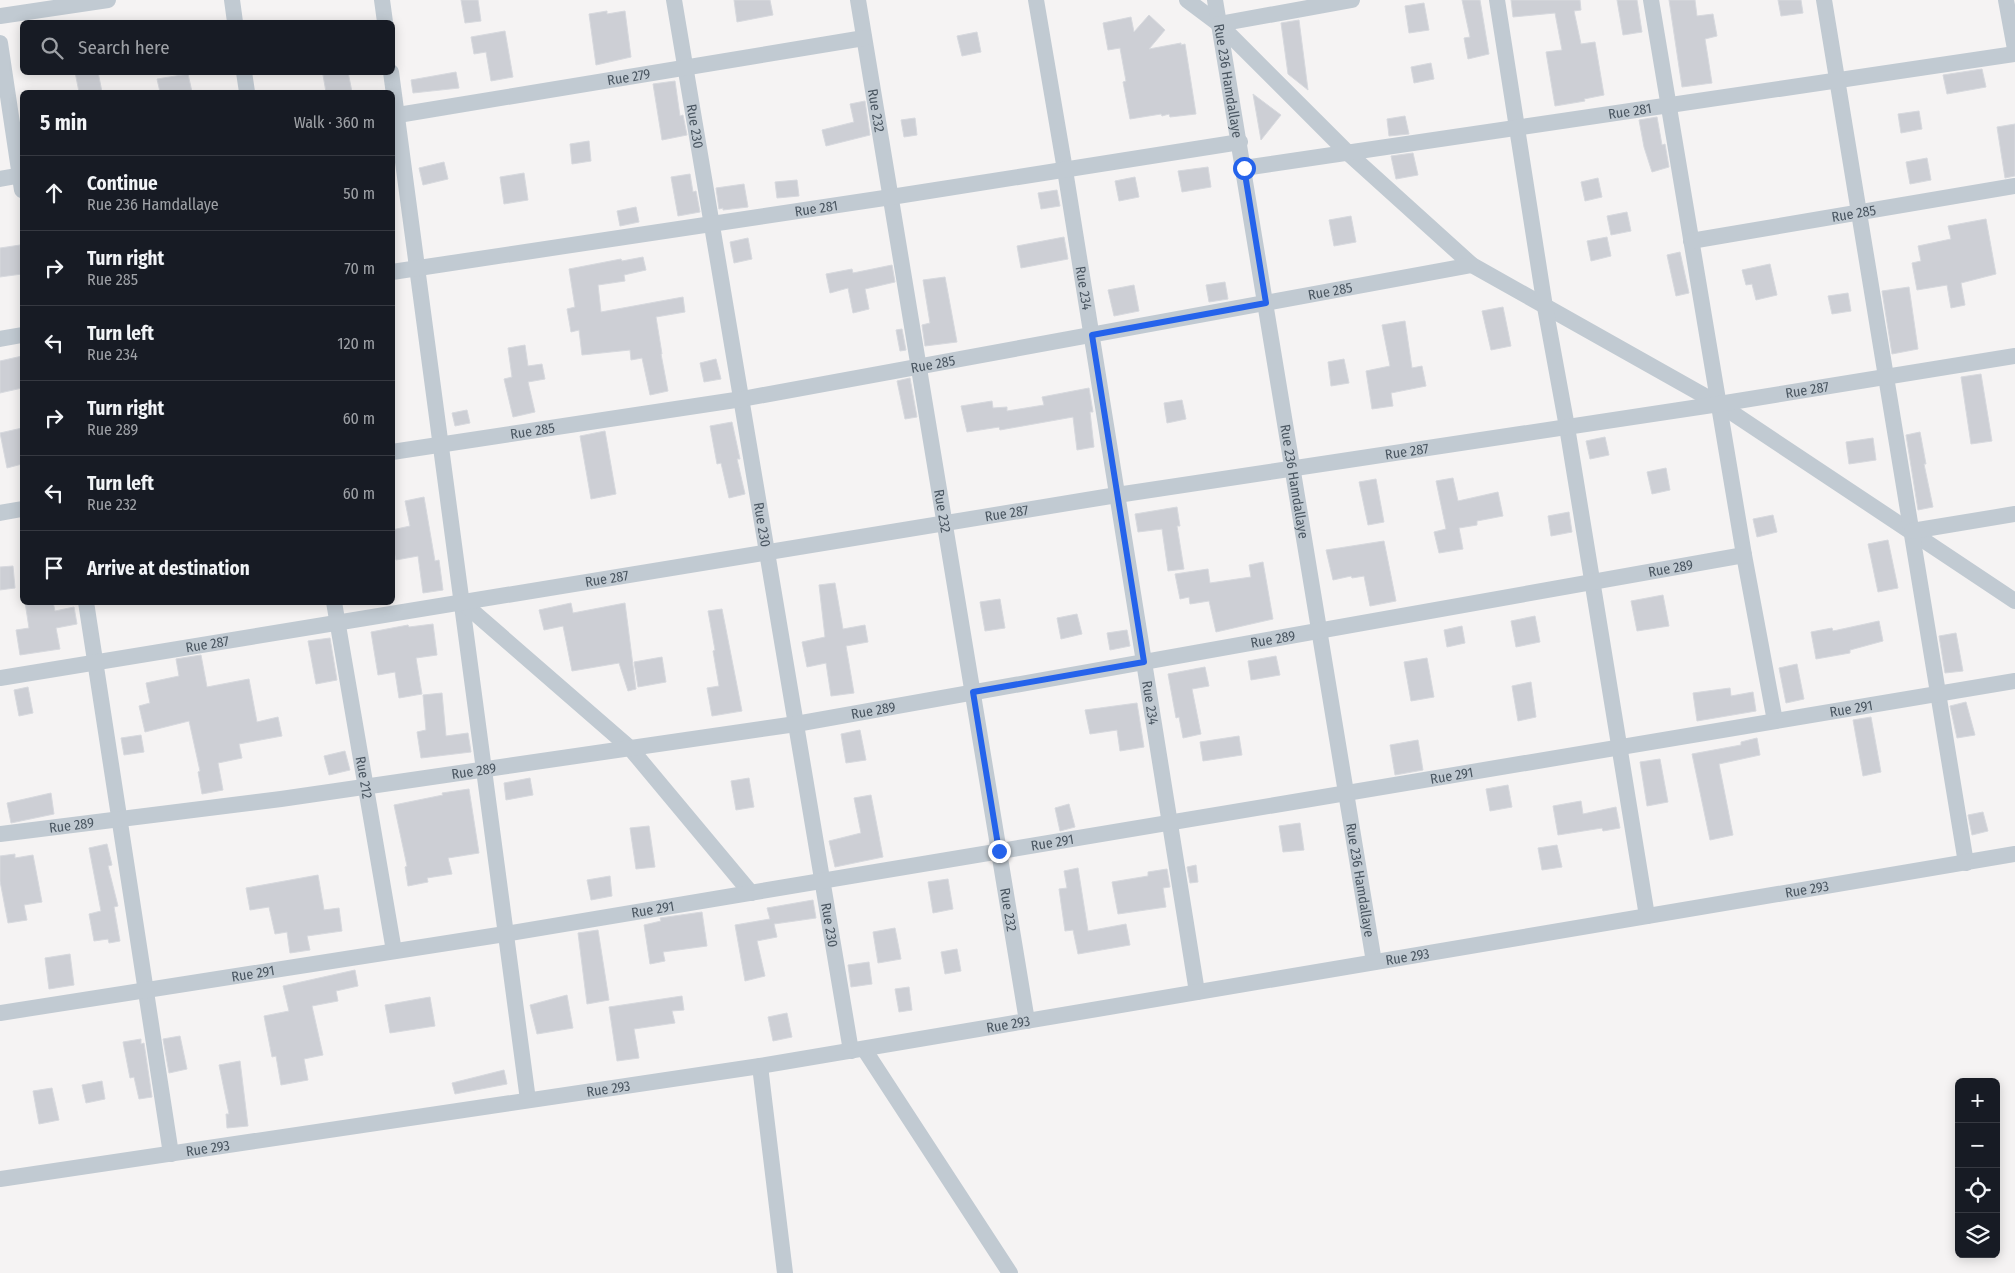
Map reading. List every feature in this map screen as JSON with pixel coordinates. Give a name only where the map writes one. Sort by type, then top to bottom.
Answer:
[{"type":"street","points":[[0,16],[108,0]]},
{"type":"street","points":[[232,0],[235,20]]},
{"type":"street","points":[[382,0],[385,20]]},
{"type":"street","name":"Rue 230","points":[[674,0],[823,880],[857,1050]]},
{"type":"street","name":"Rue 232","points":[[858,0],[1027,1021]]},
{"type":"street","name":"Rue 234","points":[[1036,0],[1118,495],[1197,992]]},
{"type":"street","points":[[1187,0],[1219,24],[1348,153],[1472,265],[1718,404],[2015,601]]},
{"type":"street","name":"Rue 236 Hamdallaye","points":[[1215,0],[1240,142],[1374,962]]},
{"type":"street","points":[[1219,24],[1352,0]]},
{"type":"street","points":[[1497,0],[1545,307],[1567,427],[1647,916]]},
{"type":"street","points":[[1651,0],[1718,404],[1775,721]]},
{"type":"street","points":[[1824,0],[1966,863]]},
{"type":"street","points":[[2006,0],[2015,49]]},
{"type":"street","name":"Rue 279","points":[[395,116],[864,38]]},
{"type":"street","points":[[0,43],[20,168]]},
{"type":"street","name":"Rue 281","points":[[1244,168],[2015,54]]},
{"type":"street","points":[[244,75],[247,90]]},
{"type":"street","points":[[391,75],[393,90]]},
{"type":"street","points":[[395,116],[441,445],[528,1100]]},
{"type":"street","name":"Rue 281","points":[[395,272],[1240,142]]},
{"type":"street","points":[[0,179],[20,180]]},
{"type":"street","name":"Rue 285","points":[[1692,240],[2015,186]]},
{"type":"street","name":"Rue 285","points":[[395,452],[742,399],[1472,265]]},
{"type":"street","points":[[0,339],[20,335]]},
{"type":"street","name":"Rue 287","points":[[0,678],[1118,495],[1718,404],[2015,356]]},
{"type":"street","points":[[0,513],[20,509]]},
{"type":"street","points":[[1912,531],[2015,514]]},
{"type":"street","name":"Rue 289","points":[[0,834],[366,786],[796,724],[1744,555]]},
{"type":"street","points":[[462,602],[630,748],[751,893]]},
{"type":"street","points":[[86,605],[171,1154]]},
{"type":"street","name":"Rue 212","points":[[334,605],[394,951]]},
{"type":"street","name":"Rue 291","points":[[0,1013],[505,934],[2015,681]]},
{"type":"street","name":"Rue 293","points":[[0,1179],[760,1066],[2015,854]]},
{"type":"street","points":[[857,1050],[1010,1273]]},
{"type":"street","points":[[760,1066],[785,1273]]},
{"type":"building","points":[[461,0],[478,0],[481,21],[465,23]]},
{"type":"building","points":[[734,0],[770,0],[773,15],[737,22]]},
{"type":"building","points":[[1462,0],[1480,0],[1489,54],[1468,59],[1464,38],[1470,37]]},
{"type":"building","points":[[1511,0],[1580,0],[1581,10],[1574,11],[1581,44],[1595,42],[1604,95],[1584,99],[1585,101],[1555,106],[1546,52],[1562,50],[1555,13],[1513,17]]},
{"type":"building","points":[[1617,0],[1637,0],[1642,32],[1623,35]]},
{"type":"building","points":[[1669,0],[1695,0],[1697,16],[1713,14],[1717,36],[1705,39],[1712,83],[1682,87]]},
{"type":"building","points":[[1778,0],[1801,0],[1803,13],[1781,16]]},
{"type":"building","points":[[1424,3],[1429,30],[1409,33],[1405,6]]},
{"type":"building","points":[[607,11],[607,14],[625,11],[631,57],[596,65],[589,14]]},
{"type":"building","points":[[1149,15],[1165,30],[1149,49],[1181,43],[1181,45],[1185,44],[1196,114],[1170,117],[1169,114],[1162,116],[1161,114],[1130,119],[1123,82],[1126,81],[1120,48],[1108,50],[1103,23],[1131,17],[1134,32]]},
{"type":"building","points":[[1299,20],[1308,90],[1288,74],[1281,23]]},
{"type":"building","points":[[505,31],[513,77],[491,81],[486,52],[474,54],[471,37]]},
{"type":"building","points":[[977,32],[981,52],[962,56],[957,36]]},
{"type":"building","points":[[1431,63],[1434,79],[1414,83],[1411,67]]},
{"type":"building","points":[[1982,69],[1986,87],[1947,94],[1943,75]]},
{"type":"building","points":[[456,72],[459,88],[413,93],[411,80]]},
{"type":"building","points":[[76,75],[99,75],[102,90],[79,90]]},
{"type":"building","points":[[188,75],[192,90],[160,90],[157,79]]},
{"type":"building","points":[[323,75],[349,75],[352,90],[326,90]]},
{"type":"building","points":[[675,81],[680,116],[683,115],[687,135],[662,140],[653,84]]},
{"type":"building","points":[[1253,94],[1281,115],[1261,140]]},
{"type":"building","points":[[865,101],[870,135],[826,146],[822,130],[854,122],[850,104]]},
{"type":"building","points":[[1919,111],[1922,129],[1901,133],[1898,114]]},
{"type":"building","points":[[1405,116],[1409,134],[1389,136],[1387,119]]},
{"type":"building","points":[[1657,117],[1662,145],[1665,144],[1669,167],[1652,172],[1644,147],[1639,120]]},
{"type":"building","points":[[915,118],[917,135],[904,137],[901,120]]},
{"type":"building","points":[[2015,124],[2015,176],[2005,178],[1997,127]]},
{"type":"building","points":[[589,141],[591,161],[572,164],[570,144]]},
{"type":"building","points":[[1413,153],[1418,175],[1396,179],[1391,156]]},
{"type":"building","points":[[1927,158],[1931,180],[1910,184],[1906,162]]},
{"type":"building","points":[[444,162],[448,179],[423,185],[419,168]]},
{"type":"building","points":[[1208,167],[1211,187],[1182,192],[1178,171]]},
{"type":"building","points":[[524,173],[528,200],[504,204],[500,177]]},
{"type":"building","points":[[690,174],[693,192],[696,191],[700,212],[678,216],[671,177]]},
{"type":"building","points":[[1135,177],[1139,197],[1119,201],[1115,181]]},
{"type":"building","points":[[1598,178],[1602,197],[1585,201],[1581,182]]},
{"type":"building","points":[[797,180],[799,196],[777,198],[775,182]]},
{"type":"building","points":[[744,184],[748,207],[719,209],[716,188]]},
{"type":"building","points":[[1057,190],[1060,206],[1041,209],[1038,193]]},
{"type":"building","points":[[636,207],[639,222],[620,226],[617,211]]},
{"type":"building","points":[[1627,212],[1631,231],[1611,235],[1607,216]]},
{"type":"building","points":[[1351,216],[1356,242],[1334,246],[1329,220]]},
{"type":"building","points":[[1986,219],[1996,274],[1961,283],[1965,305],[1951,308],[1947,285],[1917,290],[1912,263],[1921,261],[1918,246],[1951,239],[1948,226]]},
{"type":"building","points":[[1064,237],[1068,259],[1021,268],[1017,246]]},
{"type":"building","points":[[1607,237],[1611,256],[1591,261],[1587,241]]},
{"type":"building","points":[[748,238],[752,259],[734,263],[730,242]]},
{"type":"building","points":[[20,245],[20,274],[0,277],[0,248]]},
{"type":"building","points":[[1680,252],[1689,293],[1676,296],[1667,255]]},
{"type":"building","points":[[643,257],[646,270],[624,275],[625,281],[598,285],[601,312],[683,297],[685,312],[656,317],[668,391],[650,395],[642,358],[631,360],[630,350],[582,355],[579,330],[571,332],[567,309],[575,307],[569,269],[621,259],[622,261]]},
{"type":"building","points":[[1770,264],[1777,295],[1756,300],[1752,284],[1746,285],[1742,270]]},
{"type":"building","points":[[892,265],[895,282],[865,289],[869,309],[853,313],[848,288],[830,293],[826,274],[852,269],[853,273]]},
{"type":"building","points":[[945,277],[957,342],[925,346],[922,325],[930,323],[923,280]]},
{"type":"building","points":[[1225,282],[1228,299],[1209,302],[1206,285]]},
{"type":"building","points":[[1134,285],[1139,311],[1114,316],[1108,290]]},
{"type":"building","points":[[1909,287],[1918,349],[1892,354],[1882,291]]},
{"type":"building","points":[[1848,293],[1851,311],[1832,314],[1828,296]]},
{"type":"building","points":[[1503,307],[1511,346],[1491,350],[1482,311]]},
{"type":"building","points":[[1405,321],[1412,368],[1422,366],[1426,386],[1391,393],[1393,406],[1372,409],[1366,371],[1390,366],[1382,325]]},
{"type":"building","points":[[902,329],[906,350],[900,351],[896,330]]},
{"type":"building","points":[[525,345],[528,366],[542,364],[545,379],[528,382],[535,412],[513,417],[504,379],[512,377],[508,348]]},
{"type":"building","points":[[20,356],[20,388],[0,393],[0,361]]},
{"type":"building","points":[[716,359],[721,379],[704,382],[700,363]]},
{"type":"building","points":[[1344,359],[1349,383],[1331,386],[1328,362]]},
{"type":"building","points":[[1981,374],[1992,441],[1971,444],[1961,377]]},
{"type":"building","points":[[910,378],[917,417],[905,419],[897,381]]},
{"type":"building","points":[[1089,388],[1093,412],[1090,412],[1094,447],[1077,450],[1073,417],[1000,430],[999,427],[967,432],[961,406],[992,401],[993,408],[1007,407],[1007,411],[1044,405],[1042,397]]},
{"type":"building","points":[[1182,400],[1186,419],[1167,423],[1164,403]]},
{"type":"building","points":[[467,410],[470,423],[455,426],[452,413]]},
{"type":"building","points":[[732,422],[740,459],[737,459],[745,494],[729,498],[721,463],[717,464],[710,426]]},
{"type":"building","points":[[20,428],[20,465],[7,468],[0,433]]},
{"type":"building","points":[[605,431],[616,494],[591,499],[580,436]]},
{"type":"building","points":[[1920,432],[1926,464],[1924,464],[1933,507],[1918,510],[1906,435]]},
{"type":"building","points":[[1605,437],[1609,455],[1590,459],[1586,441]]},
{"type":"building","points":[[1873,438],[1876,460],[1849,464],[1846,442]]},
{"type":"building","points":[[1666,468],[1670,490],[1652,494],[1647,472]]},
{"type":"building","points":[[1453,478],[1458,501],[1498,492],[1503,516],[1477,521],[1477,525],[1459,528],[1463,549],[1439,553],[1434,532],[1446,529],[1436,481]]},
{"type":"building","points":[[1376,479],[1384,522],[1368,525],[1359,482]]},
{"type":"building","points":[[424,497],[435,561],[439,560],[443,590],[423,593],[418,556],[396,560],[395,529],[410,526],[405,501]]},
{"type":"building","points":[[1177,507],[1180,526],[1177,526],[1184,569],[1168,571],[1162,529],[1138,532],[1135,514]]},
{"type":"building","points":[[1569,512],[1572,532],[1551,536],[1548,516]]},
{"type":"building","points":[[1773,515],[1777,532],[1757,537],[1753,519]]},
{"type":"building","points":[[1888,540],[1898,588],[1878,592],[1868,544]]},
{"type":"building","points":[[1384,541],[1396,601],[1370,606],[1364,576],[1352,578],[1351,576],[1333,580],[1326,550]]},
{"type":"building","points":[[1263,562],[1273,619],[1216,632],[1209,601],[1190,604],[1189,597],[1180,599],[1175,574],[1208,569],[1210,583],[1251,577],[1249,565]]},
{"type":"building","points":[[13,566],[15,588],[0,590],[0,567]]},
{"type":"building","points":[[835,583],[843,629],[865,625],[868,642],[846,646],[854,693],[831,696],[826,663],[807,667],[802,642],[825,637],[819,585]]},
{"type":"building","points":[[1663,595],[1669,626],[1637,631],[1631,601]]},
{"type":"building","points":[[1000,599],[1005,628],[985,631],[980,602]]},
{"type":"building","points":[[571,603],[573,613],[625,603],[636,689],[628,691],[619,663],[572,671],[563,626],[544,630],[539,610]]},
{"type":"building","points":[[25,605],[54,605],[55,611],[74,607],[77,624],[56,628],[60,649],[20,655],[16,630],[29,628]]},
{"type":"building","points":[[722,609],[742,711],[712,716],[707,688],[719,686],[708,611]]},
{"type":"building","points":[[1077,614],[1082,634],[1061,639],[1057,618]]},
{"type":"building","points":[[1535,616],[1540,642],[1516,647],[1511,621]]},
{"type":"building","points":[[1879,621],[1883,641],[1850,650],[1850,653],[1816,659],[1811,632],[1832,628],[1833,631]]},
{"type":"building","points":[[433,624],[437,655],[416,658],[422,694],[399,698],[395,672],[378,675],[371,632],[408,625],[409,627]]},
{"type":"building","points":[[1462,626],[1465,643],[1447,647],[1444,630]]},
{"type":"building","points":[[1127,630],[1130,646],[1110,650],[1107,633]]},
{"type":"building","points":[[1956,633],[1963,671],[1945,673],[1939,636]]},
{"type":"building","points":[[330,638],[337,680],[316,684],[308,641]]},
{"type":"building","points":[[201,655],[207,687],[249,679],[257,722],[278,717],[282,736],[239,744],[242,758],[218,763],[223,790],[202,794],[198,772],[200,771],[189,721],[145,732],[139,706],[150,703],[146,683],[179,676],[176,659]]},
{"type":"building","points":[[1276,656],[1280,675],[1251,680],[1248,661]]},
{"type":"building","points":[[662,657],[666,682],[638,687],[634,662]]},
{"type":"building","points":[[1427,658],[1434,697],[1411,701],[1404,662]]},
{"type":"building","points":[[1797,664],[1804,699],[1786,703],[1779,668]]},
{"type":"building","points":[[1205,667],[1209,686],[1192,689],[1201,734],[1183,738],[1179,717],[1176,718],[1168,674]]},
{"type":"building","points":[[1531,682],[1536,717],[1518,721],[1512,686]]},
{"type":"building","points":[[28,687],[33,713],[19,716],[14,690]]},
{"type":"building","points":[[1730,688],[1731,696],[1753,692],[1756,711],[1697,721],[1693,693]]},
{"type":"building","points":[[442,693],[446,736],[468,733],[471,752],[421,758],[417,732],[426,730],[423,695]]},
{"type":"building","points":[[1966,702],[1975,735],[1957,738],[1950,706]]},
{"type":"building","points":[[1137,703],[1144,747],[1120,751],[1117,730],[1090,734],[1085,710]]},
{"type":"building","points":[[1871,717],[1881,772],[1863,776],[1853,720]]},
{"type":"building","points":[[860,730],[866,760],[846,763],[841,734]]},
{"type":"building","points":[[141,735],[144,752],[124,755],[121,738]]},
{"type":"building","points":[[1239,736],[1242,755],[1203,761],[1200,742]]},
{"type":"building","points":[[1757,738],[1760,755],[1719,764],[1733,835],[1710,840],[1692,754],[1741,745],[1741,742]]},
{"type":"building","points":[[1418,740],[1423,770],[1395,775],[1390,745]]},
{"type":"building","points":[[345,751],[350,770],[329,775],[324,756]]},
{"type":"building","points":[[1660,759],[1668,802],[1647,806],[1640,762]]},
{"type":"building","points":[[530,778],[533,795],[506,800],[504,783]]},
{"type":"building","points":[[749,778],[754,807],[736,810],[731,781]]},
{"type":"building","points":[[1508,785],[1512,807],[1490,811],[1486,789]]},
{"type":"building","points":[[469,789],[479,853],[448,858],[452,874],[427,878],[428,882],[408,886],[405,867],[407,866],[394,805],[443,795],[442,793]]},
{"type":"building","points":[[51,793],[54,814],[11,823],[7,803]]},
{"type":"building","points":[[871,795],[883,857],[835,867],[829,841],[861,833],[854,798]]},
{"type":"building","points":[[1581,801],[1583,814],[1616,807],[1620,828],[1603,831],[1602,828],[1558,835],[1553,806]]},
{"type":"building","points":[[1069,804],[1075,827],[1060,831],[1055,808]]},
{"type":"building","points":[[1983,812],[1988,831],[1972,835],[1968,815]]},
{"type":"building","points":[[1300,823],[1304,850],[1283,852],[1279,826]]},
{"type":"building","points":[[649,826],[655,867],[636,869],[630,828]]},
{"type":"building","points":[[107,844],[112,865],[108,866],[118,906],[114,907],[120,941],[109,943],[108,939],[94,941],[89,914],[101,911],[89,848]]},
{"type":"building","points":[[1557,845],[1562,867],[1542,870],[1538,848]]},
{"type":"building","points":[[15,854],[15,858],[33,855],[42,902],[24,905],[27,920],[8,923],[0,881],[0,856]]},
{"type":"building","points":[[1196,865],[1198,882],[1190,883],[1187,867]]},
{"type":"building","points":[[1078,868],[1088,931],[1126,924],[1130,945],[1078,954],[1073,930],[1065,931],[1059,889],[1067,888],[1064,871]]},
{"type":"building","points":[[1167,869],[1170,887],[1163,888],[1166,907],[1118,914],[1112,882],[1148,876],[1148,872]]},
{"type":"building","points":[[318,875],[324,910],[339,908],[342,931],[307,936],[310,950],[290,953],[287,932],[275,934],[269,907],[250,910],[246,888]]},
{"type":"building","points":[[610,876],[612,896],[591,900],[587,880]]},
{"type":"building","points":[[948,879],[953,909],[933,913],[928,882]]},
{"type":"building","points":[[813,900],[816,918],[774,924],[777,937],[757,941],[765,976],[745,981],[735,925],[770,919],[767,908]]},
{"type":"building","points":[[702,912],[707,946],[663,952],[665,961],[650,964],[644,925],[661,921],[660,918]]},
{"type":"building","points":[[895,928],[901,959],[878,963],[873,932]]},
{"type":"building","points":[[598,930],[609,1000],[587,1004],[578,933]]},
{"type":"building","points":[[957,949],[961,971],[945,974],[941,952]]},
{"type":"building","points":[[70,954],[74,985],[49,989],[45,958]]},
{"type":"building","points":[[869,962],[872,984],[851,987],[848,965]]},
{"type":"building","points":[[355,970],[358,986],[336,991],[338,1001],[312,1006],[323,1055],[304,1059],[308,1080],[281,1085],[276,1056],[272,1057],[264,1016],[289,1011],[283,986]]},
{"type":"building","points":[[909,987],[912,1010],[899,1012],[895,989]]},
{"type":"building","points":[[567,995],[573,1028],[537,1034],[530,1005]]},
{"type":"building","points":[[682,996],[684,1010],[672,1011],[675,1023],[634,1029],[639,1058],[617,1061],[609,1007]]},
{"type":"building","points":[[430,997],[435,1026],[390,1033],[385,1005]]},
{"type":"building","points":[[787,1013],[792,1037],[773,1041],[768,1017]]},
{"type":"building","points":[[180,1036],[187,1069],[169,1073],[163,1039]]},
{"type":"building","points":[[141,1039],[141,1044],[144,1043],[152,1097],[139,1099],[134,1077],[130,1078],[123,1042]]},
{"type":"building","points":[[240,1061],[248,1126],[227,1128],[226,1114],[229,1114],[219,1065]]},
{"type":"building","points":[[504,1070],[507,1084],[455,1094],[452,1083]]},
{"type":"building","points":[[102,1081],[105,1099],[86,1103],[82,1085]]},
{"type":"building","points":[[52,1088],[59,1120],[39,1124],[33,1091]]},
{"type":"route","points":[[999,851],[973,692],[1144,662],[1092,335],[1266,303],[1244,168]]}]
